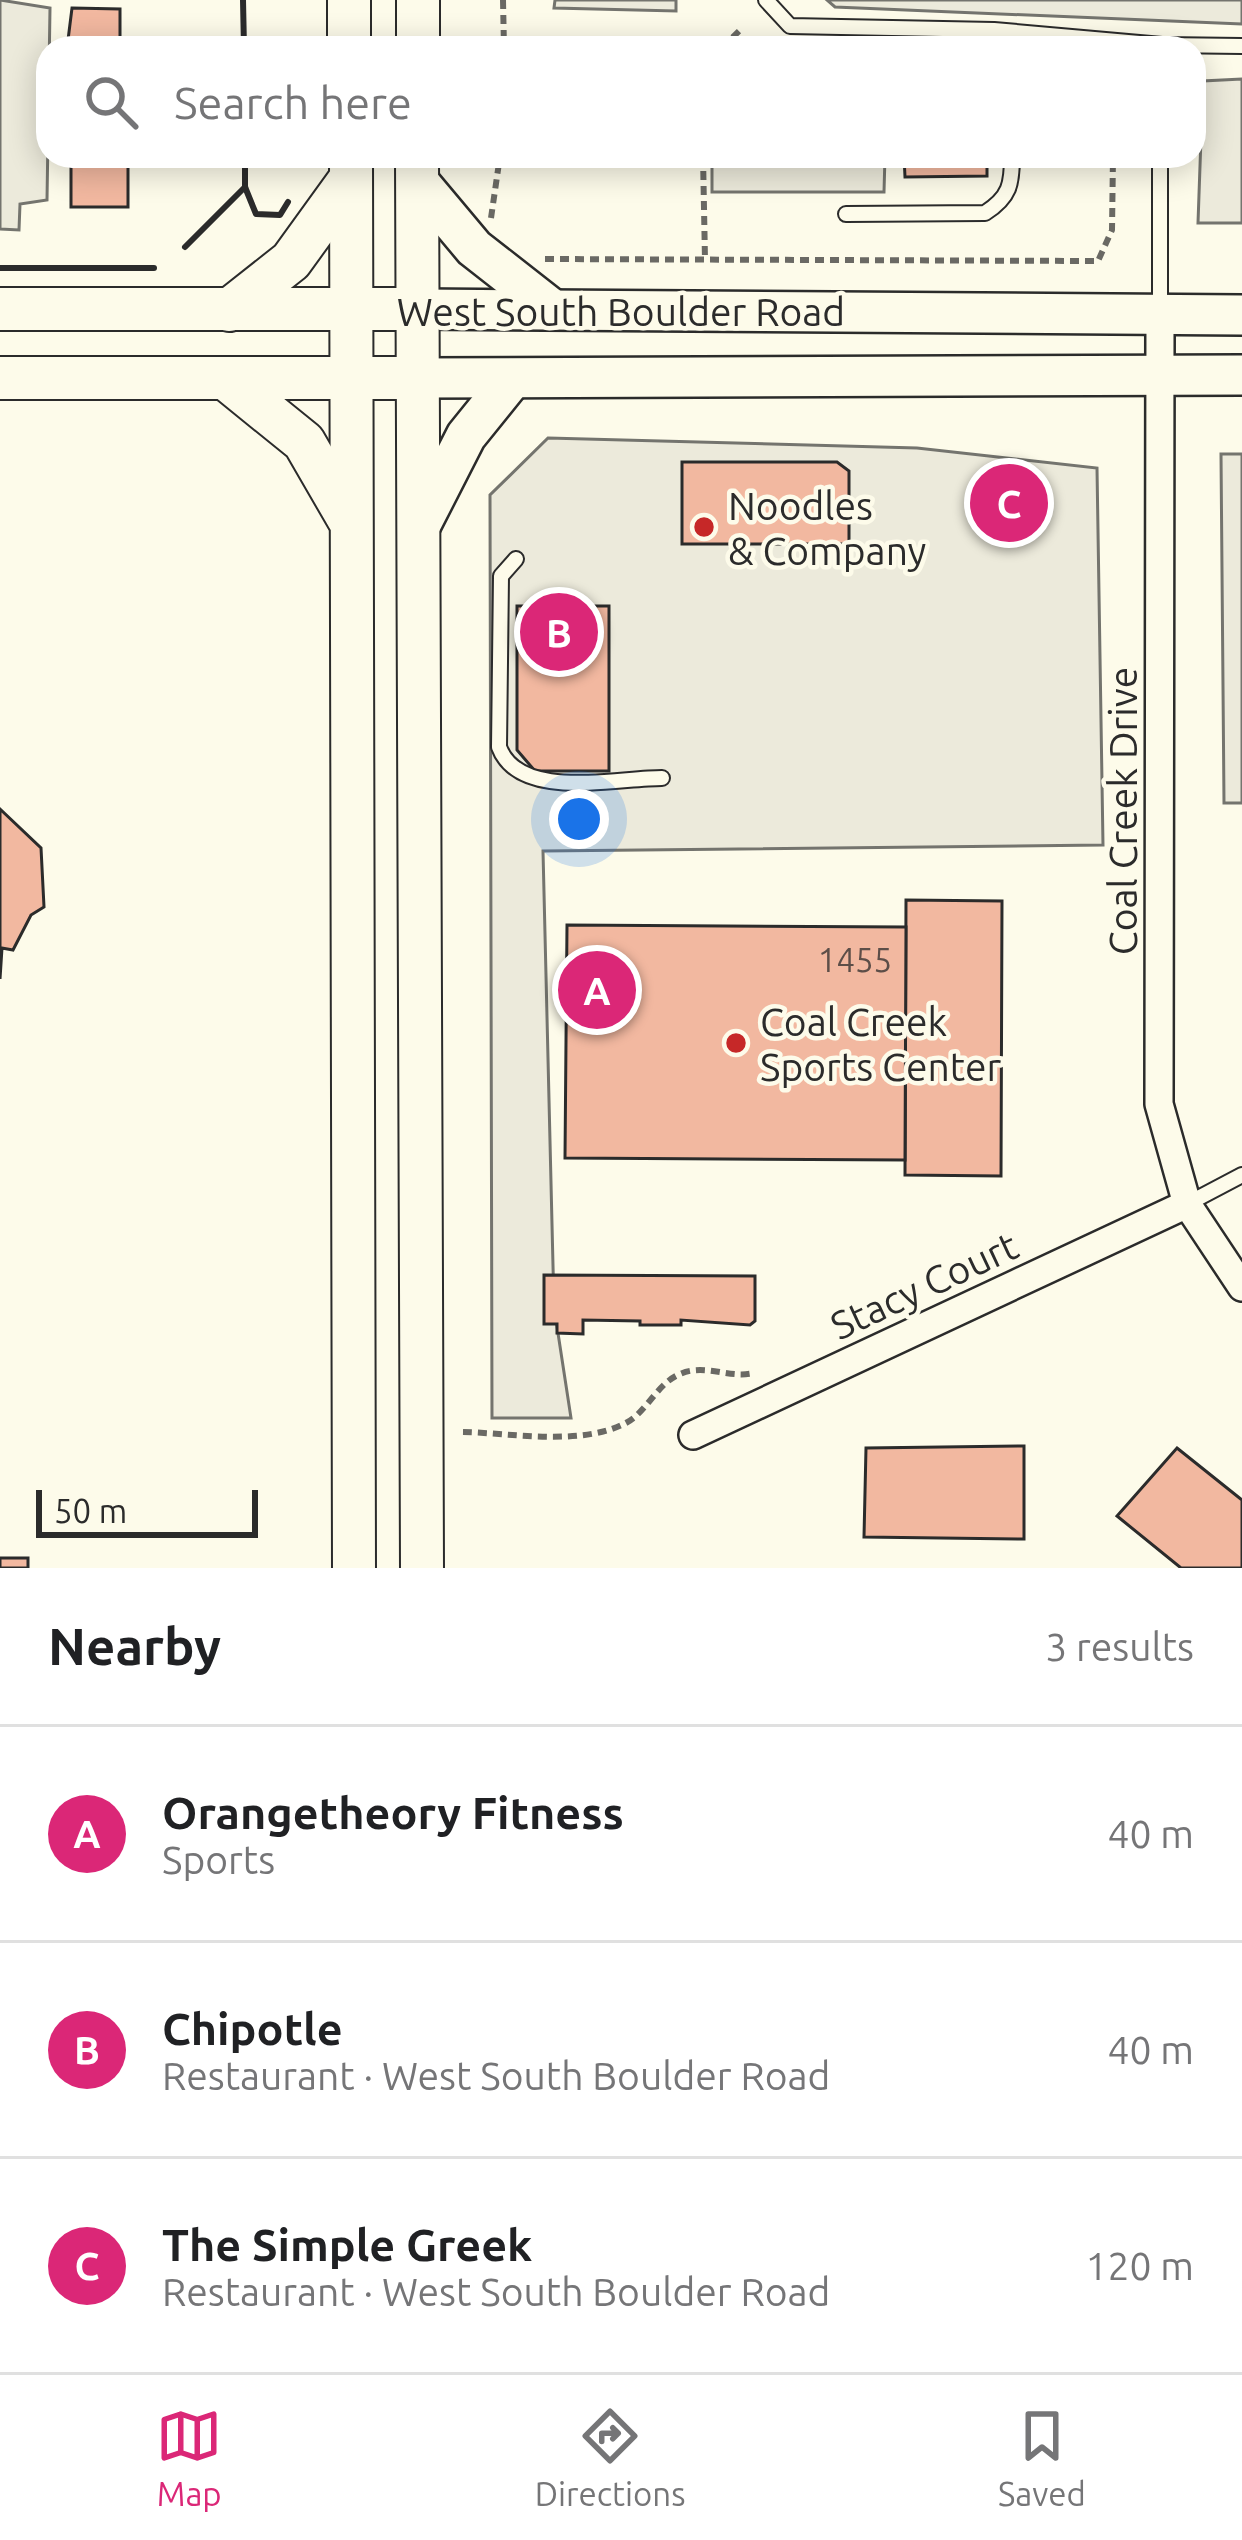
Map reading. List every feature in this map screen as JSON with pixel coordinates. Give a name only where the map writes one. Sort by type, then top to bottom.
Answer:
[{"type":"main road","points":[[349,0],[349,36]]},
{"type":"main road","points":[[418,0],[418,36]]},
{"type":"main road","points":[[229,310],[291,261],[350,168]]},
{"type":"main road","points":[[351,168],[348,518],[354,1568]]},
{"type":"main road","points":[[417,168],[422,1568]]},
{"type":"main road","points":[[417,168],[474,248],[552,309]]},
{"type":"main road","name":"West South Boulder Road","points":[[0,310],[552,309],[1242,316]]},
{"type":"main road","name":"West South Boulder Road","points":[[0,378],[1242,375]]},
{"type":"main road","points":[[226,378],[304,442],[348,518]]},
{"type":"main road","points":[[419,528],[466,436],[512,380]]},
{"type":"street","name":"Coal Creek Drive","points":[[1160,315],[1159,1104],[1187,1204],[1242,1287]]},
{"type":"street","name":"Stacy Court","points":[[693,1435],[1187,1204]]},
{"type":"lane","points":[[766,0],[790,26],[949,36]]},
{"type":"lane","points":[[1206,46],[1242,46]]},
{"type":"lane","points":[[846,214],[985,213],[1001,203],[1012,186],[1012,168]]},
{"type":"lane","points":[[1160,168],[1160,315]]},
{"type":"lane","points":[[515,559],[502,576],[499,747],[505,763],[533,780],[662,778]]},
{"type":"lane","points":[[1187,1204],[1242,1175]]},
{"type":"path","points":[[503,0],[504,36]]},
{"type":"path","points":[[734,36],[739,31]]},
{"type":"path","points":[[489,233],[498,168]]},
{"type":"path","points":[[703,168],[705,261]]},
{"type":"path","points":[[529,259],[1098,261],[1112,230],[1113,168]]},
{"type":"path","points":[[464,1432],[594,1432],[623,1425],[676,1375],[700,1369],[749,1375],[769,1366]]},
{"type":"shaded area","points":[[0,0],[50,8],[50,36],[36,36],[36,168],[48,168],[47,200],[20,204],[19,230],[0,229]]},
{"type":"shaded area","points":[[555,0],[676,0],[676,11],[554,8]]},
{"type":"shaded area","points":[[827,0],[1242,0],[1242,24],[835,7]]},
{"type":"shaded area","points":[[1242,79],[1242,223],[1198,223],[1200,168],[1206,168],[1206,81]]},
{"type":"shaded area","points":[[712,168],[885,168],[884,192],[712,192]]},
{"type":"shaded area","points":[[548,438],[917,448],[1097,468],[1103,845],[543,851],[554,1307],[571,1418],[492,1418],[490,495]]},
{"type":"shaded area","points":[[1221,454],[1242,454],[1242,803],[1224,803]]},
{"type":"building","points":[[72,8],[120,9],[120,36],[68,36]]},
{"type":"building","points":[[71,168],[128,168],[128,207],[71,207]]},
{"type":"building","points":[[905,168],[987,168],[987,176],[905,177]]},
{"type":"building","points":[[682,462],[837,462],[849,471],[849,544],[682,544]]},
{"type":"building","points":[[517,606],[609,606],[609,771],[535,771],[517,750]]},
{"type":"building","points":[[0,809],[41,848],[44,907],[31,915],[13,950],[2,948],[0,979]]},
{"type":"building","points":[[906,900],[1002,901],[1001,1176],[905,1175]]},
{"type":"building","name":"Coal Creek Sports Center","points":[[567,925],[906,927],[905,1160],[565,1158]]},
{"type":"building","points":[[544,1275],[755,1276],[755,1321],[750,1325],[681,1320],[681,1325],[640,1325],[640,1321],[583,1320],[583,1334],[557,1333],[557,1324],[544,1324]]},
{"type":"building","points":[[1024,1446],[1024,1539],[864,1537],[866,1448]]},
{"type":"building","points":[[1177,1448],[1242,1500],[1242,1568],[1181,1568],[1117,1516]]},
{"type":"building","points":[[0,1558],[28,1558],[28,1568],[0,1568]]},
{"type":"wall","points":[[243,0],[244,36]]},
{"type":"wall","points":[[245,168],[245,187],[256,214],[280,215],[288,202]]},
{"type":"wall","points":[[185,247],[245,187]]},
{"type":"wall","points":[[0,268],[154,268]]},
{"type":"place","name":"The Simple Greek","points":[[1009,503]]},
{"type":"place","name":"Noodles & Company","points":[[704,527]]},
{"type":"place","name":"Chipotle","points":[[559,632]]},
{"type":"place","name":"Orangetheory Fitness","points":[[597,990]]},
{"type":"place","name":"Coal Creek Sports Center","points":[[736,1043]]}]
